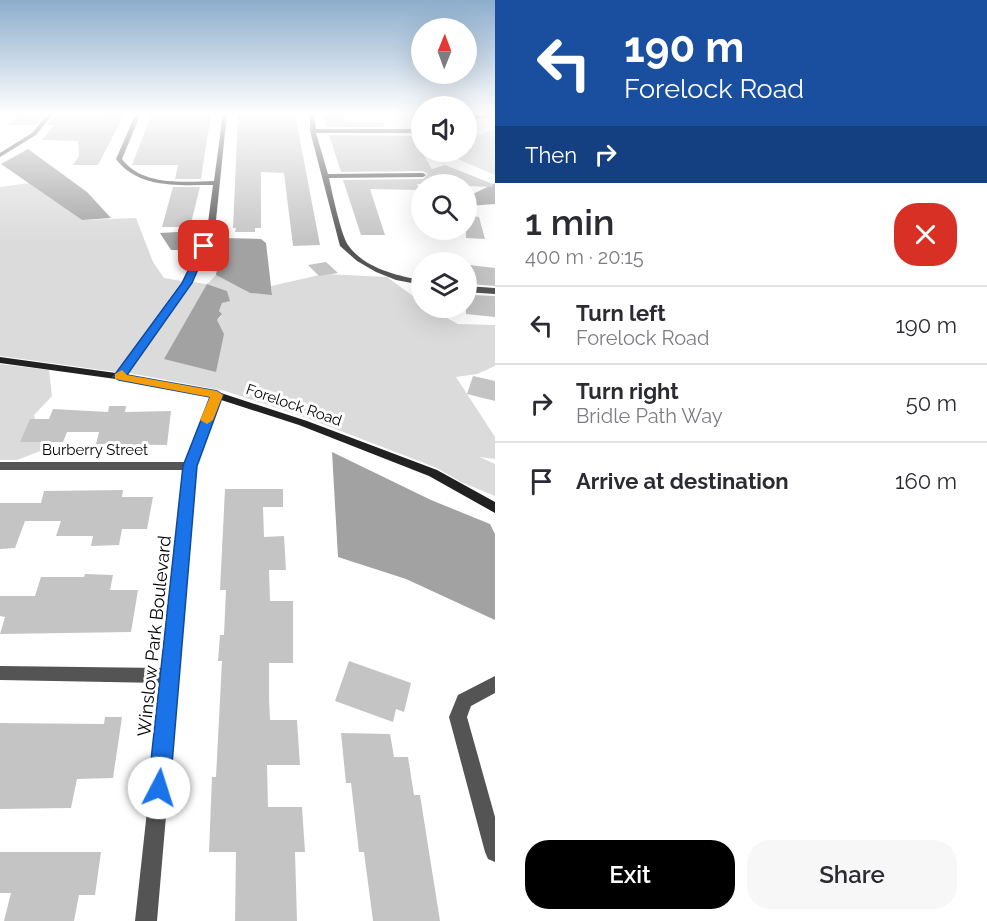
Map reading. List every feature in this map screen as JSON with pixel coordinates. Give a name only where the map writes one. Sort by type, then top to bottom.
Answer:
[{"type":"street","points":[[120,156],[121,164],[138,175],[153,180],[217,183]]},
{"type":"street","points":[[119,377],[181,292],[197,262],[211,230],[220,156]]},
{"type":"street","points":[[319,156],[343,244],[355,258],[376,270],[411,280]]},
{"type":"street","points":[[324,176],[411,175]]},
{"type":"street","points":[[477,290],[495,291]]},
{"type":"street","name":"Forelock Road","points":[[0,360],[119,377],[217,395],[303,423],[433,473],[495,508]]},
{"type":"street","name":"Winslow Park Boulevard","points":[[146,921],[190,466],[217,395]]},
{"type":"street","name":"Burberry Street","points":[[0,466],[190,466]]},
{"type":"street","points":[[0,673],[170,676]]},
{"type":"street","points":[[495,684],[464,701],[458,717],[495,852]]},
{"type":"shaded area","points":[[15,156],[38,156],[87,192],[111,218],[82,220],[1,164]]},
{"type":"shaded area","points":[[477,156],[495,156],[495,175],[465,162],[477,162]]},
{"type":"shaded area","points":[[29,183],[82,220],[136,218],[153,262],[164,278],[182,281],[116,372],[0,356],[0,187]]},
{"type":"shaded area","points":[[495,183],[495,204],[477,205],[477,192]]},
{"type":"shaded area","points":[[194,231],[189,250],[171,250],[160,233]]},
{"type":"shaded area","points":[[223,238],[261,239],[266,243],[272,295],[250,293],[216,275]]},
{"type":"shaded area","points":[[324,274],[387,277],[411,295],[411,318],[447,318],[458,324],[495,325],[495,366],[477,374],[456,377],[495,437],[495,459],[480,457],[495,464],[495,496],[461,482],[437,468],[307,418],[225,391],[129,373],[193,282],[207,284],[216,275],[250,293],[272,294],[271,286]],"holes":[[[207,284],[227,291],[229,300],[222,303],[219,311],[221,317],[217,320]]]},
{"type":"shaded area","points":[[207,284],[227,291],[230,301],[222,303],[219,311],[222,314],[217,320],[224,334],[216,372],[164,359]]},
{"type":"shaded area","points":[[0,364],[49,370],[52,396],[34,415],[43,450],[17,460],[0,460]]},
{"type":"shaded area","points":[[332,452],[431,500],[490,524],[495,534],[495,620],[406,579],[338,557]]},
{"type":"building","points":[[79,156],[103,156],[98,165],[73,165]]},
{"type":"building","points":[[135,156],[204,156],[201,179],[175,179],[178,165],[132,165]]},
{"type":"building","points":[[236,156],[303,156],[320,245],[293,246],[284,173],[261,172],[261,228],[255,228],[255,232],[235,232],[236,228],[233,228]]},
{"type":"building","points":[[336,156],[411,156],[411,162],[428,162],[432,169],[445,165],[468,174],[428,174],[423,171],[341,172]]},
{"type":"building","points":[[477,178],[493,184],[492,187],[477,186]]},
{"type":"building","points":[[411,179],[411,190],[370,189],[385,235],[361,235],[343,180]]},
{"type":"building","points":[[173,187],[200,187],[190,227],[162,227]]},
{"type":"building","points":[[477,217],[479,217],[485,239],[477,239]]},
{"type":"building","points":[[326,262],[338,273],[319,276],[308,265]]},
{"type":"building","points":[[477,266],[495,268],[495,286],[477,284]]},
{"type":"building","points":[[477,295],[495,296],[495,317],[477,315]]},
{"type":"building","points":[[473,376],[495,381],[495,401],[467,394]]},
{"type":"building","points":[[109,406],[126,406],[125,412],[171,411],[167,445],[96,444],[99,432],[67,432],[63,442],[20,442],[30,419],[49,419],[53,409],[108,412]]},
{"type":"building","points":[[225,489],[283,489],[283,507],[263,507],[264,537],[284,536],[286,570],[269,570],[270,601],[293,601],[293,663],[269,663],[270,720],[297,720],[300,765],[267,765],[268,807],[302,807],[305,852],[295,852],[297,921],[235,921],[236,852],[209,852],[212,777],[216,777],[222,661],[218,661],[220,635],[224,635],[226,590],[220,590]]},
{"type":"building","points":[[123,490],[122,497],[153,497],[147,529],[122,529],[119,545],[91,546],[93,536],[56,536],[61,521],[25,521],[15,548],[0,549],[0,503],[41,503],[44,491]]},
{"type":"building","points":[[85,574],[113,575],[110,590],[138,590],[131,632],[0,634],[5,617],[0,616],[0,596],[35,596],[41,577],[84,577]]},
{"type":"building","points":[[349,661],[411,683],[404,712],[396,709],[393,722],[335,701]]},
{"type":"building","points":[[105,717],[122,717],[113,778],[77,779],[71,808],[0,809],[0,723],[104,724]]},
{"type":"building","points":[[341,733],[390,734],[394,757],[408,757],[414,795],[420,795],[440,921],[373,921],[364,852],[359,852],[351,783],[346,783]]},
{"type":"building","points":[[0,852],[101,852],[95,895],[79,895],[74,921],[4,921],[11,893],[0,893]]},
{"type":"slow traffic","points":[[122,373],[119,377],[217,395],[207,420]]},
{"type":"route","points":[[159,788],[190,466],[217,395],[119,377],[187,283],[204,246]]}]
